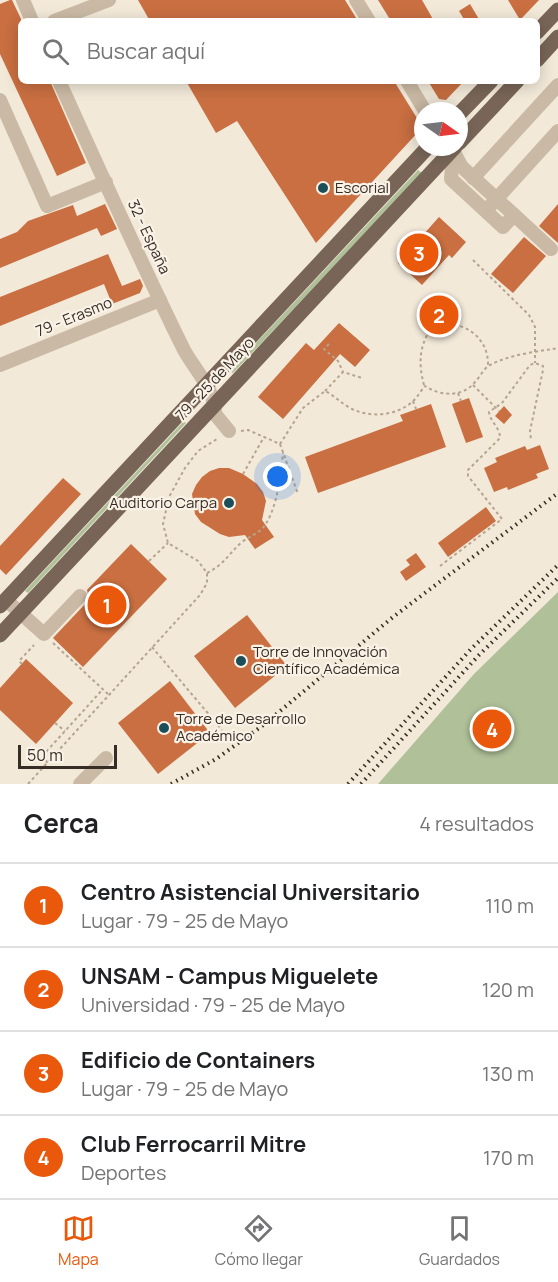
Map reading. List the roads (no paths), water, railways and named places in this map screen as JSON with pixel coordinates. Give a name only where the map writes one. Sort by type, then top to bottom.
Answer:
[{"type":"main road","points":[[540,29],[558,10]]},
{"type":"main road","points":[[540,57],[558,38]]},
{"type":"main road","points":[[468,105],[488,84]]},
{"type":"main road","name":"79 - 25 de Mayo","points":[[468,133],[514,84]]},
{"type":"main road","name":"79 - 25 de Mayo","points":[[3,603],[420,156]]},
{"type":"main road","name":"79 - 25 de Mayo","points":[[0,635],[447,156]]},
{"type":"street","points":[[23,0],[31,18]]},
{"type":"street","points":[[62,18],[110,0]]},
{"type":"street","points":[[356,0],[367,18]]},
{"type":"street","name":"32 - España","points":[[60,84],[160,300],[215,404],[215,414],[228,431]]},
{"type":"street","points":[[408,84],[419,102]]},
{"type":"street","points":[[473,178],[558,85]]},
{"type":"street","points":[[0,100],[47,206],[106,183]]},
{"type":"street","points":[[486,211],[558,131]]},
{"type":"street","points":[[454,156],[451,179],[503,227],[513,215]]},
{"type":"street","points":[[458,156],[462,167],[551,249]]},
{"type":"street","name":"79 - Erasmo","points":[[0,364],[160,300]]},
{"type":"street","points":[[3,603],[20,613],[44,634],[80,596]]},
{"type":"street","points":[[80,784],[106,758]]},
{"type":"railway","points":[[171,784],[216,759],[262,726],[393,617],[558,493]]},
{"type":"railway","points":[[348,784],[471,649],[558,565]]},
{"type":"railway","points":[[361,784],[479,655],[558,578]]},
{"type":"place","name":"Escorial","points":[[323,188]]},
{"type":"place","name":"Edificio de Containers","points":[[419,253]]},
{"type":"place","name":"UNSAM - Campus Miguelete","points":[[439,315]]},
{"type":"place","name":"Auditorio Carpa","points":[[229,503]]},
{"type":"place","name":"Centro Asistencial Universitario","points":[[107,605]]},
{"type":"place","name":"Torre de Innovación Científico Académica","points":[[241,661]]},
{"type":"place","name":"Torre de Desarrollo Académico","points":[[164,728]]},
{"type":"place","name":"Club Ferrocarril Mitre","points":[[492,729]]}]
